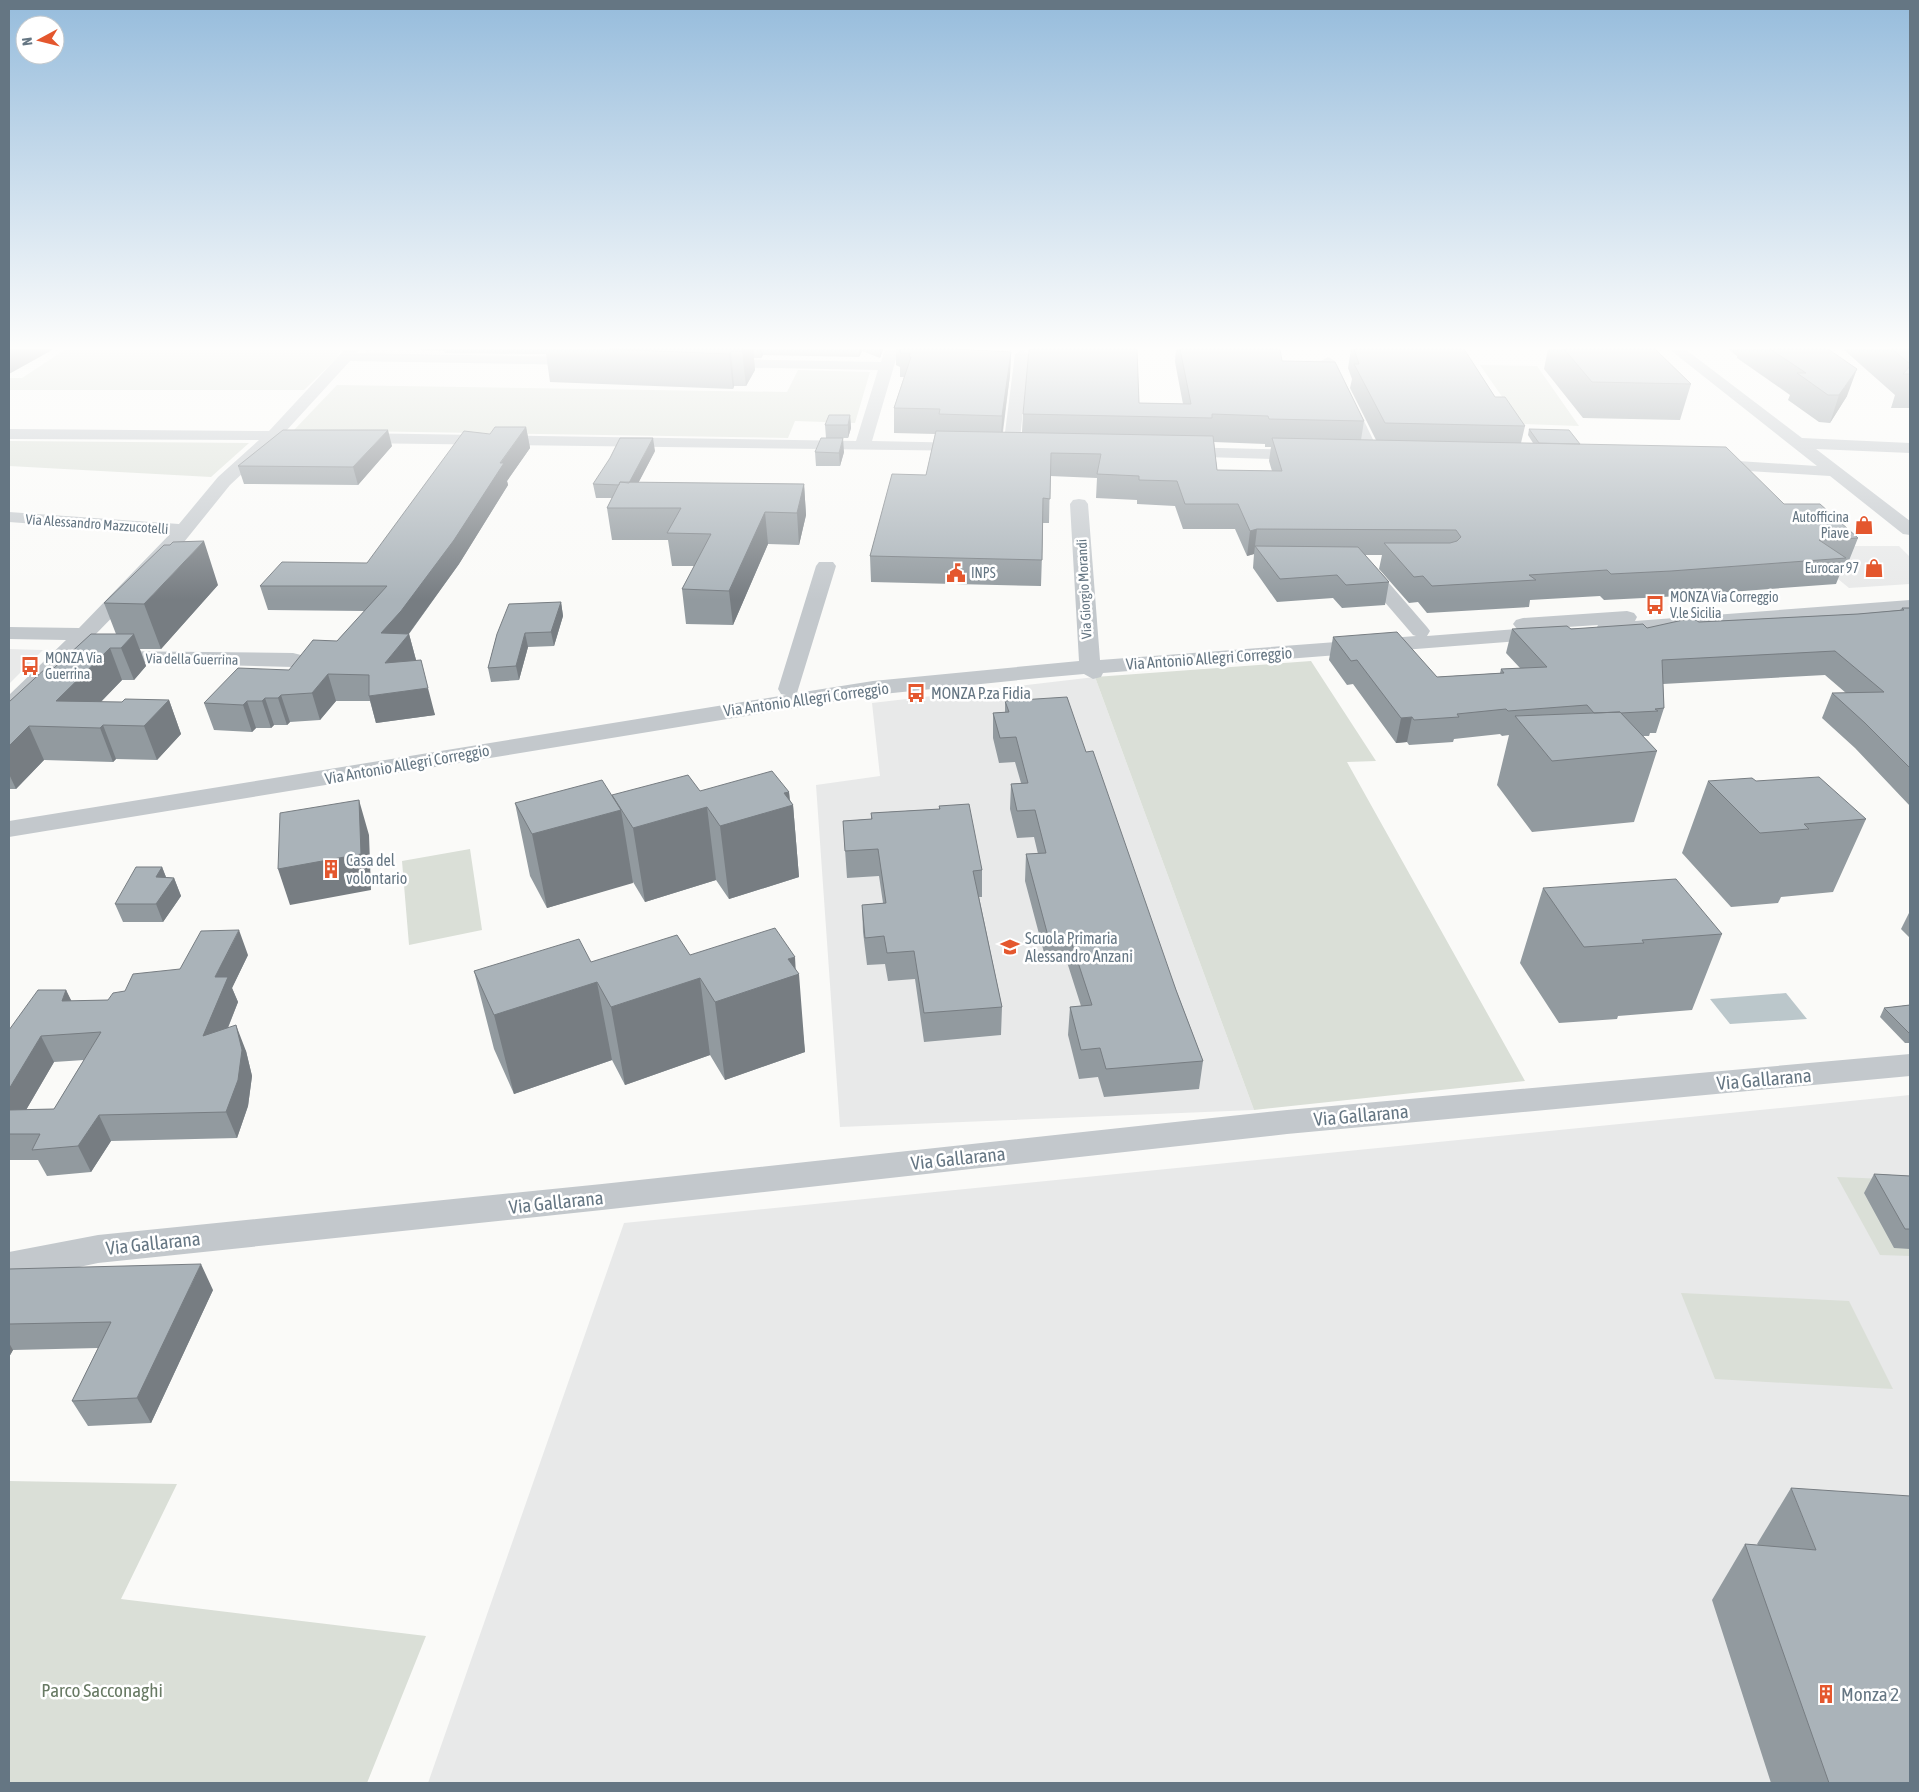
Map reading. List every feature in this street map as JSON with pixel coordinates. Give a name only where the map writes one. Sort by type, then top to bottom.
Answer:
[{"type":"street","points":[[9,707],[84,634],[185,530],[224,481],[276,433]]},
{"type":"street","points":[[863,445],[867,433]]},
{"type":"street","points":[[1010,448],[1012,433]]},
{"type":"street","points":[[1362,433],[1373,456]]},
{"type":"street","points":[[1784,433],[1910,530]]},
{"type":"street","points":[[9,434],[274,435],[333,438],[1030,449]]},
{"type":"street","points":[[1798,443],[1873,448],[1910,448]]},
{"type":"street","points":[[1158,452],[1326,455]]},
{"type":"street","points":[[1354,456],[1392,457]]},
{"type":"street","points":[[1690,464],[1820,460]]},
{"type":"street","points":[[1737,464],[1797,471],[1835,472]]},
{"type":"street","name":"Via Giorgio Morandi","points":[[1079,504],[1090,665]]},
{"type":"street","name":"Via Alessandro Mazzucotelli","points":[[9,517],[185,530]]},
{"type":"street","points":[[1388,561],[1350,561],[1420,631]]},
{"type":"street","name":"Via Antonio Allegri Correggio","points":[[789,688],[826,566]]},
{"type":"street","name":"Via Antonio Allegri Correggio","points":[[9,829],[782,701],[930,682],[1420,631],[1910,597]]},
{"type":"street","name":"Via Antonio Allegri Correggio","points":[[9,817],[789,688],[955,668],[1090,665],[1910,606]]},
{"type":"street","points":[[9,633],[84,634]]},
{"type":"street","name":"Via della Guerrina","points":[[61,656],[293,660]]},
{"type":"street","name":"Via Gallarana","points":[[9,1267],[98,1249],[592,1198],[1277,1123],[1910,1065]]},
{"type":"shaded area","points":[[1798,546],[1899,546],[1910,557],[1910,584],[1849,588]]},
{"type":"shaded area","points":[[9,649],[43,650],[9,684]]},
{"type":"shaded area","name":"Scuola Primaria Alessandro Anzani","points":[[1095,677],[1254,1110],[840,1127],[816,785],[880,776],[872,703]]},
{"type":"shaded area","points":[[1786,993],[1807,1019],[1730,1024],[1710,999]]},
{"type":"shaded area","points":[[1910,1095],[1910,1783],[428,1783],[624,1223]]},
{"type":"green space","points":[[456,433],[790,433],[788,438]]},
{"type":"green space","points":[[9,441],[249,443],[211,477],[9,466]]},
{"type":"green space","points":[[1311,661],[1376,761],[1347,762],[1525,1081],[1254,1110],[1095,677]]},
{"type":"green space","points":[[470,849],[482,930],[409,945],[402,861]]},
{"type":"green space","points":[[1837,1177],[1910,1180],[1910,1256],[1880,1255]]},
{"type":"green space","points":[[1681,1293],[1849,1301],[1893,1389],[1715,1379]]},
{"type":"green space","name":"Parco Sacconaghi","points":[[9,1481],[177,1484],[121,1599],[426,1636],[367,1783],[9,1783]]},
{"type":"building","points":[[280,433],[386,433],[353,467],[238,466]]},
{"type":"building","points":[[463,433],[522,433],[500,463],[504,463],[454,540],[401,611],[381,633],[409,634],[385,663],[421,660],[428,688],[369,696],[369,675],[328,674],[312,693],[281,695],[278,698],[265,698],[262,701],[247,701],[243,705],[204,703],[238,668],[289,670],[313,640],[337,641],[387,586],[260,586],[282,562],[367,563]]},
{"type":"building","points":[[936,433],[1213,436],[1217,470],[1282,471],[1272,438],[1726,447],[1784,504],[1820,504],[1858,538],[1819,540],[1846,558],[1671,571],[1611,574],[1607,570],[1529,575],[1536,580],[1432,586],[1423,576],[1414,577],[1384,543],[1450,543],[1457,541],[1461,537],[1456,530],[1257,529],[1250,531],[1238,504],[1185,504],[1177,481],[1139,480],[1139,476],[1097,474],[1101,454],[1051,453],[1050,499],[1043,498],[1042,560],[870,556],[892,474],[926,475]]},
{"type":"building","points":[[1532,433],[1571,433],[1580,444],[1539,443]]},
{"type":"building","points":[[620,438],[653,438],[629,483],[620,482],[619,485],[593,484],[610,458]]},
{"type":"building","points":[[821,438],[843,438],[839,453],[815,452]]},
{"type":"building","points":[[620,482],[804,484],[797,513],[765,512],[729,591],[682,589],[711,534],[667,533],[681,508],[607,508]]},
{"type":"building","points":[[204,541],[144,604],[104,603],[164,545],[170,545],[173,542]]},
{"type":"building","points":[[1255,546],[1358,547],[1389,582],[1346,585],[1337,575],[1280,579]]},
{"type":"building","points":[[561,602],[551,632],[525,633],[516,666],[488,668],[497,634],[509,604]]},
{"type":"building","points":[[1902,608],[1910,608],[1910,768],[1832,693],[1884,692],[1835,651],[1662,660],[1664,708],[1655,709],[1658,711],[1594,713],[1587,705],[1508,711],[1506,709],[1457,714],[1459,717],[1414,720],[1412,717],[1401,718],[1357,660],[1351,661],[1333,637],[1397,632],[1437,677],[1504,673],[1501,669],[1547,667],[1512,629],[1567,626],[1571,629],[1643,624],[1647,628],[1692,618],[1699,622],[1858,614],[1904,610]]},
{"type":"building","points":[[91,634],[134,634],[121,648],[110,648],[56,701],[122,702],[125,699],[169,700],[144,726],[103,725],[100,728],[29,726],[9,746],[9,702],[46,668],[54,668]]},
{"type":"building","points":[[1067,697],[1086,752],[1093,751],[1176,990],[1203,1061],[1106,1069],[1100,1048],[1081,1050],[1070,1007],[1092,1005],[1069,935],[1048,936],[1026,854],[1046,853],[1035,810],[1017,811],[1011,784],[1028,783],[1016,737],[1000,738],[993,713],[1009,712],[1005,701]]},
{"type":"building","points":[[1620,712],[1657,751],[1552,761],[1515,716]]},
{"type":"building","points":[[772,771],[789,792],[784,793],[793,805],[720,826],[707,807],[633,828],[612,795],[688,775],[700,791]]},
{"type":"building","points":[[1819,777],[1866,819],[1804,824],[1809,829],[1760,833],[1708,781],[1752,778],[1756,781]]},
{"type":"building","points":[[602,780],[621,810],[532,834],[515,803]]},
{"type":"building","points":[[359,800],[361,854],[278,869],[280,813]]},
{"type":"building","points":[[969,804],[982,870],[973,871],[1002,1007],[924,1013],[914,951],[887,953],[884,936],[865,938],[862,905],[886,903],[878,849],[845,851],[843,821],[872,819],[871,813],[940,809],[939,806]]},
{"type":"building","points":[[136,867],[162,867],[156,877],[174,878],[156,904],[115,904]]},
{"type":"building","points":[[1676,879],[1722,934],[1642,940],[1644,943],[1584,947],[1543,888]]},
{"type":"building","points":[[775,928],[795,957],[788,959],[799,974],[715,1002],[700,978],[611,1007],[597,982],[494,1015],[474,971],[579,939],[591,962],[677,935],[690,955]]},
{"type":"building","points":[[239,930],[215,977],[228,977],[203,1036],[236,1025],[242,1050],[238,1080],[226,1112],[99,1115],[78,1146],[32,1150],[40,1134],[9,1134],[9,1110],[54,1109],[101,1032],[41,1036],[9,1089],[9,1030],[38,990],[66,990],[62,1001],[108,1000],[113,993],[125,991],[133,974],[180,969],[201,931]]},
{"type":"building","points":[[1910,1005],[1910,1034],[1884,1008]]},
{"type":"building","points":[[1874,1174],[1910,1176],[1910,1229],[1905,1229]]},
{"type":"building","points":[[201,1264],[137,1398],[72,1401],[111,1322],[9,1324],[9,1269]]},
{"type":"building","name":"Monza 2","points":[[1791,1488],[1910,1496],[1910,1783],[1829,1783],[1745,1544],[1816,1550]]},
{"type":"place","name":"Autofficina Piave","points":[[1864,525]]},
{"type":"place","name":"Eurocar 97","points":[[1874,568]]},
{"type":"place","name":"INPS","points":[[956,573]]},
{"type":"place","name":"MONZA Via Correggio V.le Sicilia","points":[[1655,605]]},
{"type":"place","name":"MONZA Via Guerrina","points":[[30,666]]},
{"type":"place","name":"MONZA P.za Fidia","points":[[916,693]]},
{"type":"place","name":"Casa del volontario","points":[[331,869]]},
{"type":"place","name":"Scuola Primaria Alessandro Anzani","points":[[1010,947]]},
{"type":"place","name":"Monza 2","points":[[1826,1694]]}]
